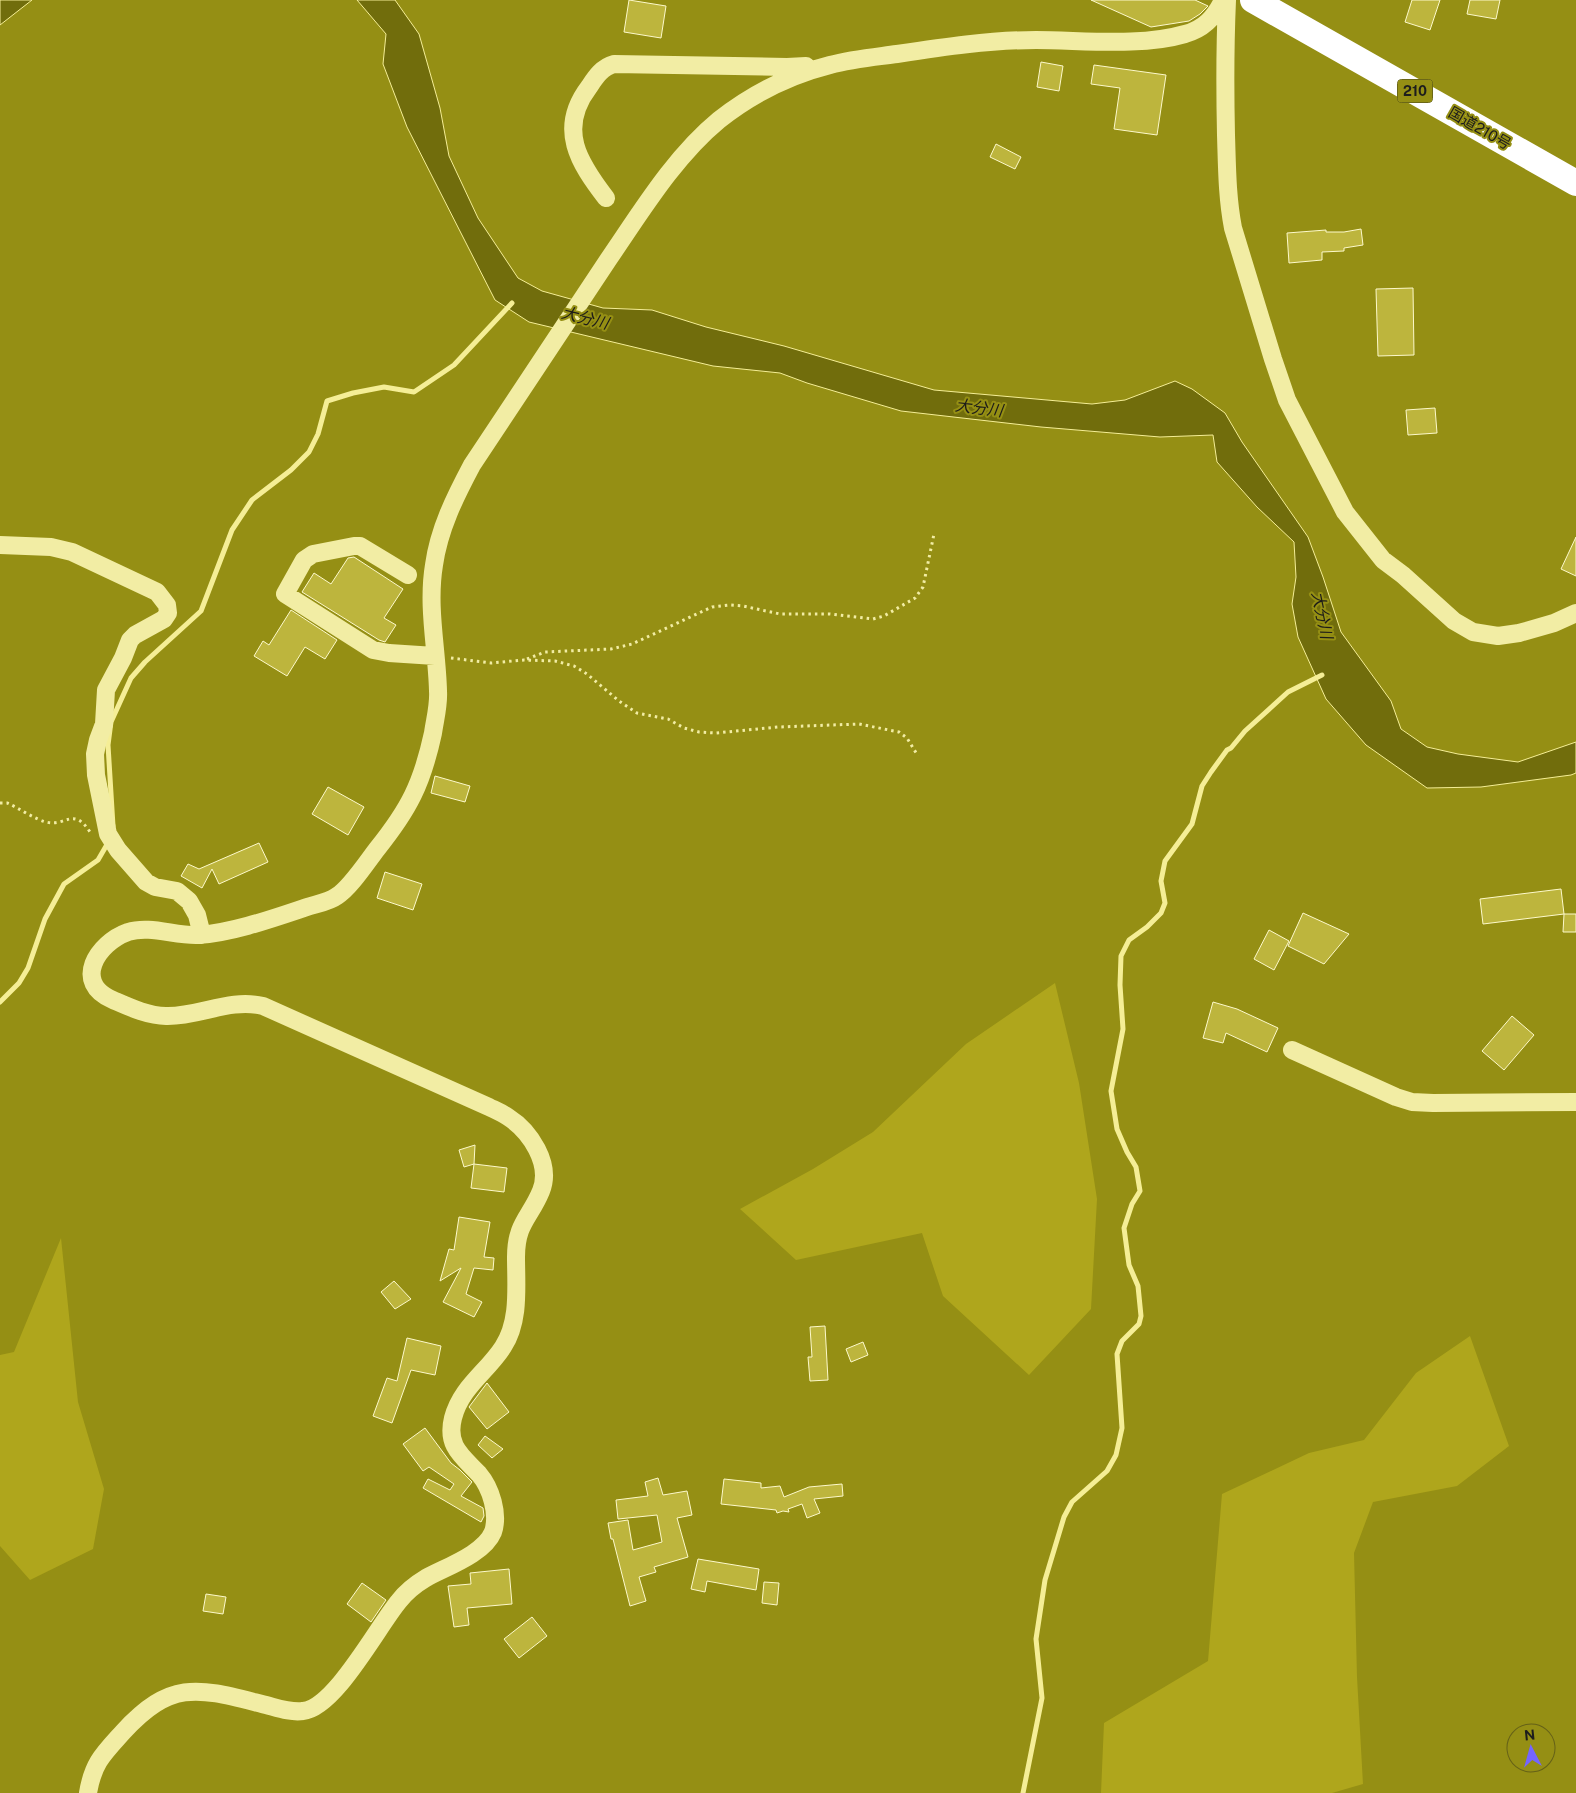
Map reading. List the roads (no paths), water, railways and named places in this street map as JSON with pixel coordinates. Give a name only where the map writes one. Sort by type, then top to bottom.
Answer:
[{"type":"highway","name":"国道210号","points":[[1253,0],[1576,183]]},
{"type":"street","points":[[606,198],[587,173],[580,160],[573,126],[580,101],[595,79],[609,65],[787,67],[834,64],[983,42],[1161,39],[1182,35],[1202,28],[1225,0]]},
{"type":"street","points":[[1225,0],[1228,183],[1229,208],[1233,228],[1280,383],[1345,512],[1383,560],[1403,575],[1454,621],[1474,632],[1498,636],[1519,633],[1554,623],[1576,613]]},
{"type":"street","points":[[88,1793],[91,1775],[96,1763],[105,1752],[144,1712],[162,1699],[173,1694],[197,1690],[239,1698],[285,1710],[304,1712],[322,1704],[346,1676],[400,1599],[425,1579],[485,1545],[492,1535],[495,1509],[488,1488],[481,1476],[460,1457],[456,1450],[451,1427],[458,1402],[465,1391],[498,1355],[508,1340],[516,1302],[517,1238],[520,1227],[542,1188],[544,1179],[542,1164],[530,1139],[509,1117],[282,1013],[252,1003],[241,1003],[180,1015],[156,1016],[109,998],[98,989],[92,972],[95,960],[101,950],[118,937],[139,930],[187,935],[202,934],[256,923],[331,899],[343,891],[396,825],[422,777],[437,711],[438,691],[432,605],[434,565],[443,526],[472,465],[639,215],[683,155],[719,120],[751,98],[785,80],[834,64]]},
{"type":"street","points":[[0,545],[52,547],[72,552],[157,592],[168,605],[168,614],[164,619],[135,635],[130,640],[106,690],[104,724],[95,754],[96,775],[108,834],[118,850],[146,882],[155,887],[177,891],[189,901],[197,915],[202,934]]},
{"type":"street","points":[[408,575],[360,546],[354,546],[313,554],[304,560],[285,594],[373,650],[435,656]]},
{"type":"street","points":[[1292,1050],[1387,1093],[1412,1102],[1576,1102]]},
{"type":"water","points":[[0,0],[32,0],[0,25]]},
{"type":"water","name":"大分川","points":[[357,0],[395,0],[419,34],[440,108],[449,156],[478,218],[518,278],[542,291],[603,308],[652,310],[706,327],[784,346],[934,390],[1092,404],[1125,400],[1175,381],[1192,389],[1225,413],[1242,442],[1308,537],[1341,632],[1391,701],[1401,729],[1427,747],[1458,754],[1518,762],[1576,742],[1576,773],[1481,787],[1427,788],[1366,745],[1326,699],[1298,637],[1292,604],[1296,577],[1294,542],[1257,507],[1217,462],[1213,435],[1160,437],[1041,427],[901,411],[780,373],[713,366],[529,322],[495,300],[407,127],[383,64],[386,34]]},
{"type":"waterway","points":[[113,826],[108,745],[111,722],[131,678],[145,662],[201,611],[232,530],[252,500],[291,470],[309,452],[318,434],[327,401],[353,393],[384,387],[414,392],[454,365],[512,303]]},
{"type":"waterway","points":[[1023,1793],[1042,1698],[1036,1639],[1045,1580],[1064,1517],[1072,1502],[1107,1471],[1116,1455],[1122,1428],[1117,1354],[1122,1341],[1139,1324],[1141,1316],[1138,1286],[1129,1265],[1124,1228],[1132,1204],[1140,1191],[1136,1167],[1117,1129],[1111,1091],[1123,1029],[1120,985],[1121,956],[1129,940],[1147,927],[1161,913],[1165,903],[1161,881],[1165,861],[1192,824],[1202,786],[1211,772],[1227,750],[1231,748],[1245,731],[1288,692],[1322,675]]},
{"type":"waterway","points":[[0,1002],[19,983],[28,968],[45,919],[64,884],[98,860],[109,841]]}]
